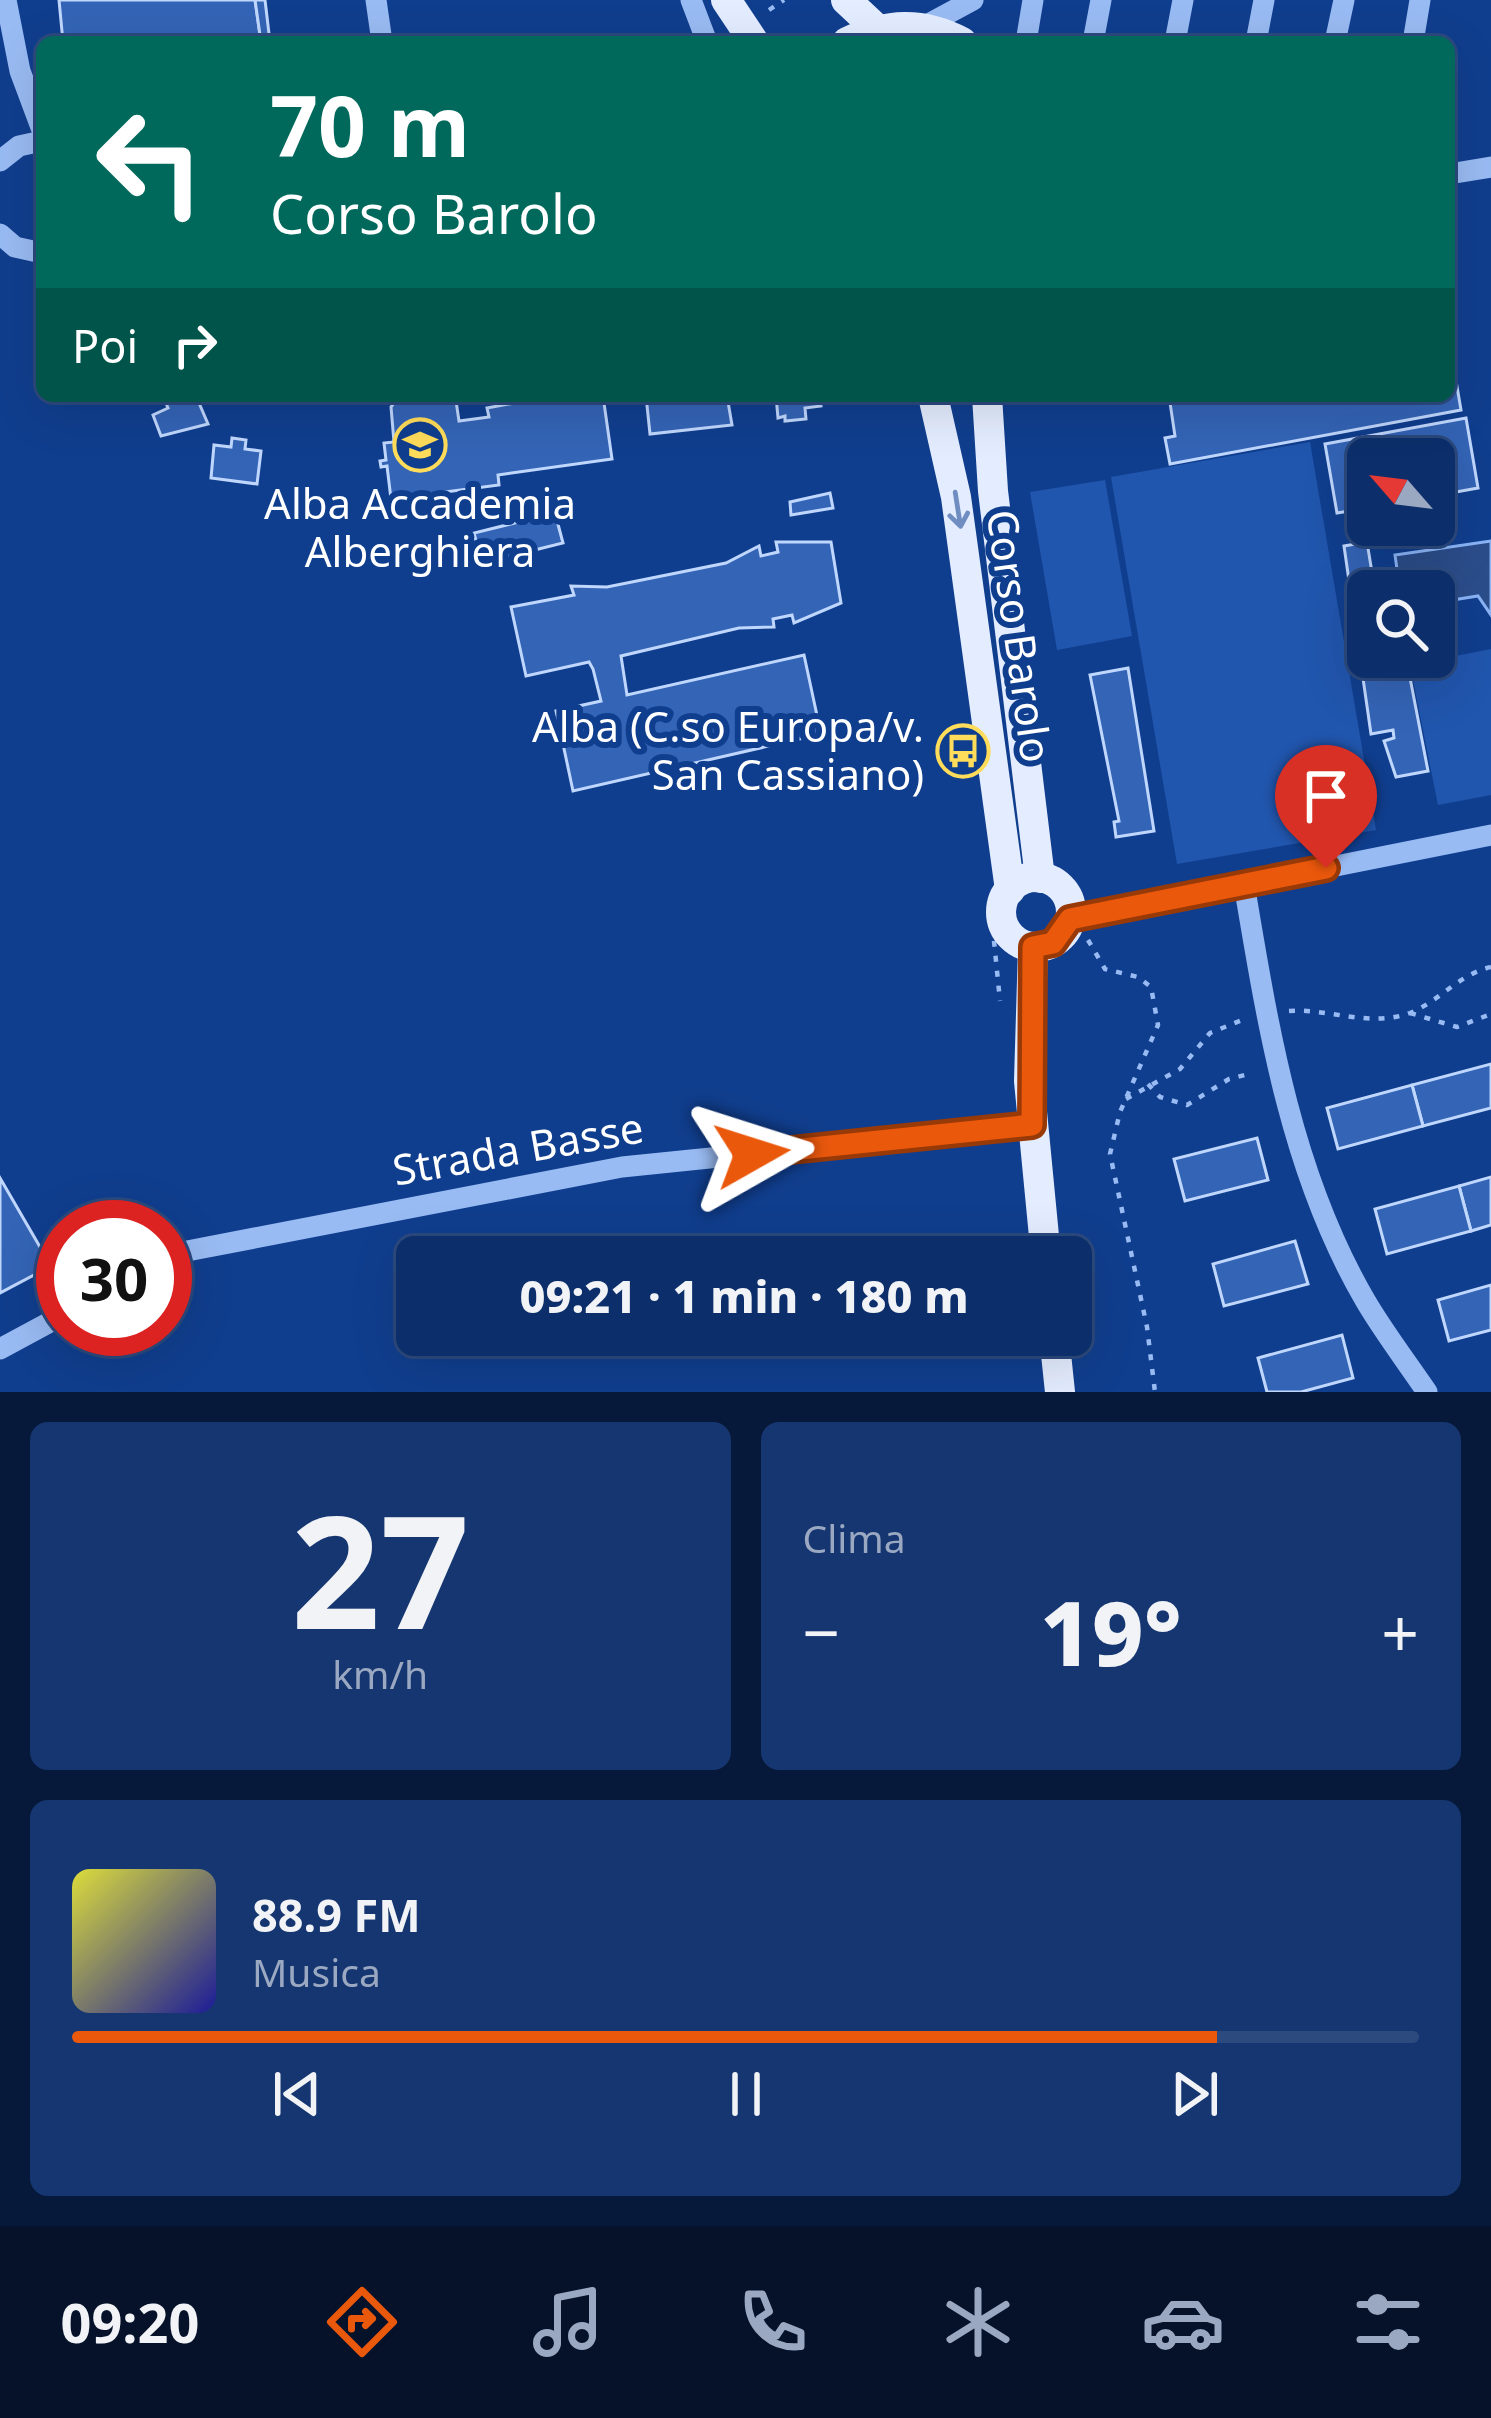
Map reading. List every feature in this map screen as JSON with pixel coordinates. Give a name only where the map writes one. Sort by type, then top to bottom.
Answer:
[{"type":"main road","points":[[726,0],[750,36]]},
{"type":"main road","points":[[847,0],[877,29]]},
{"type":"main road","points":[[861,36],[877,29],[923,27],[946,36]]},
{"type":"main road","name":"Corso Barolo","points":[[934,402],[956,497],[1010,890]]},
{"type":"main road","name":"Corso Barolo","points":[[987,402],[993,491],[1040,878]]},
{"type":"main road","points":[[1040,878],[1061,888],[1076,918],[1053,943],[1033,947],[1006,931],[1001,910],[1010,890],[1040,878]]},
{"type":"main road","points":[[1033,947],[1032,1125],[1044,1236]]},
{"type":"main road","points":[[1056,1356],[1060,1392]]},
{"type":"street","points":[[6,0],[20,71],[36,114]]},
{"type":"street","points":[[376,0],[381,36]]},
{"type":"street","points":[[691,0],[705,36]]},
{"type":"street","points":[[923,27],[973,0]]},
{"type":"street","points":[[1027,36],[1033,0]]},
{"type":"street","points":[[1094,36],[1101,0]]},
{"type":"street","points":[[1176,36],[1183,0]]},
{"type":"street","points":[[1257,36],[1264,0]]},
{"type":"street","points":[[1336,36],[1344,0]]},
{"type":"street","points":[[1414,36],[1420,0]]},
{"type":"street","points":[[2,153],[36,143]]},
{"type":"street","points":[[1455,173],[1491,167]]},
{"type":"street","points":[[0,234],[16,247],[36,252]]},
{"type":"street","points":[[1076,918],[1491,835]]},
{"type":"street","points":[[1244,884],[1276,1066],[1310,1178],[1363,1298],[1426,1392]]},
{"type":"street","name":"Strada Basse","points":[[192,1250],[622,1167],[1032,1125]]},
{"type":"street","points":[[0,1349],[36,1330]]},
{"type":"path","points":[[1076,918],[1105,969],[1138,977],[1151,987],[1158,1025],[1126,1099],[1110,1154],[1148,1327],[1155,1392]]},
{"type":"path","points":[[1292,1010],[1378,1019],[1410,1012],[1472,971],[1491,967]]},
{"type":"path","points":[[1410,1012],[1457,1027],[1491,1014]]},
{"type":"path","points":[[1126,1099],[1180,1069],[1210,1033],[1229,1022]]},
{"type":"path","points":[[1148,1084],[1160,1097],[1187,1105],[1229,1079],[1276,1066]]},
{"type":"shaded area","points":[[1310,442],[1376,830],[1177,864],[1111,477]]},
{"type":"shaded area","points":[[1105,480],[1132,636],[1057,650],[1030,492]]},
{"type":"shaded area","points":[[1491,541],[1491,615],[1478,596],[1455,600],[1455,570],[1397,570],[1395,555]]},
{"type":"shaded area","points":[[1491,649],[1491,795],[1438,805],[1413,678],[1455,678],[1455,656]]},
{"type":"building","points":[[59,0],[255,0],[260,35],[255,36],[62,36]]},
{"type":"building","points":[[255,0],[265,0],[269,36],[255,36],[260,35]]},
{"type":"building","points":[[1455,374],[1461,410],[1170,464],[1165,438],[1175,436],[1170,402],[1455,402]]},
{"type":"building","points":[[166,402],[199,402],[208,424],[161,436],[153,415],[168,408]]},
{"type":"building","points":[[395,402],[456,402],[459,421],[489,417],[487,408],[520,402],[604,402],[612,459],[498,475],[499,485],[391,499],[387,466],[381,467],[380,461],[386,460],[384,443],[394,442]]},
{"type":"building","points":[[647,402],[728,402],[732,425],[650,434]]},
{"type":"building","points":[[777,402],[821,402],[821,406],[805,408],[806,419],[778,418]]},
{"type":"building","points":[[1466,418],[1478,488],[1455,492],[1455,438],[1358,438]]},
{"type":"building","points":[[232,438],[246,440],[245,449],[261,451],[257,484],[211,478],[214,445],[231,447]]},
{"type":"building","points":[[1347,440],[1347,511],[1337,513],[1325,444]]},
{"type":"building","points":[[830,493],[833,508],[791,515],[790,502]]},
{"type":"building","points":[[555,513],[563,543],[482,563],[474,533]]},
{"type":"building","points":[[776,542],[831,542],[841,603],[794,623],[792,615],[773,619],[774,627],[739,628],[621,656],[627,695],[804,655],[821,734],[573,791],[556,711],[601,701],[593,669],[589,662],[526,676],[511,607],[574,595],[571,586],[607,587],[726,563],[759,546],[761,556],[778,552]]},
{"type":"building","points":[[1344,546],[1368,546],[1372,570],[1347,570]]},
{"type":"building","points":[[1128,668],[1154,831],[1116,837],[1114,822],[1119,821],[1090,675]]},
{"type":"building","points":[[1363,678],[1410,678],[1428,771],[1396,777],[1384,741],[1394,738],[1393,730],[1371,734]]},
{"type":"building","points":[[1491,1064],[1491,1108],[1423,1126],[1412,1085]]},
{"type":"building","points":[[1412,1085],[1423,1126],[1338,1149],[1327,1108]]},
{"type":"building","points":[[1257,1138],[1268,1180],[1185,1201],[1174,1159]]},
{"type":"building","points":[[1491,1177],[1491,1225],[1471,1231],[1459,1186]]},
{"type":"building","points":[[0,1178],[36,1240],[36,1274],[0,1293]]},
{"type":"building","points":[[1459,1186],[1471,1231],[1387,1254],[1375,1209]]},
{"type":"building","points":[[1295,1241],[1308,1284],[1224,1306],[1213,1264]]},
{"type":"building","points":[[1491,1285],[1491,1330],[1449,1341],[1438,1300]]},
{"type":"building","points":[[1342,1335],[1353,1378],[1301,1392],[1267,1392],[1258,1358]]},
{"type":"place","name":"Alba Accademia Alberghiera","points":[[420,445]]},
{"type":"place","name":"Alba (C.so Europa/v. San Cassiano)","points":[[963,751]]},
{"type":"route","points":[[752,1154],[1032,1125],[1033,947],[1053,943],[1070,919],[1326,868]]}]
